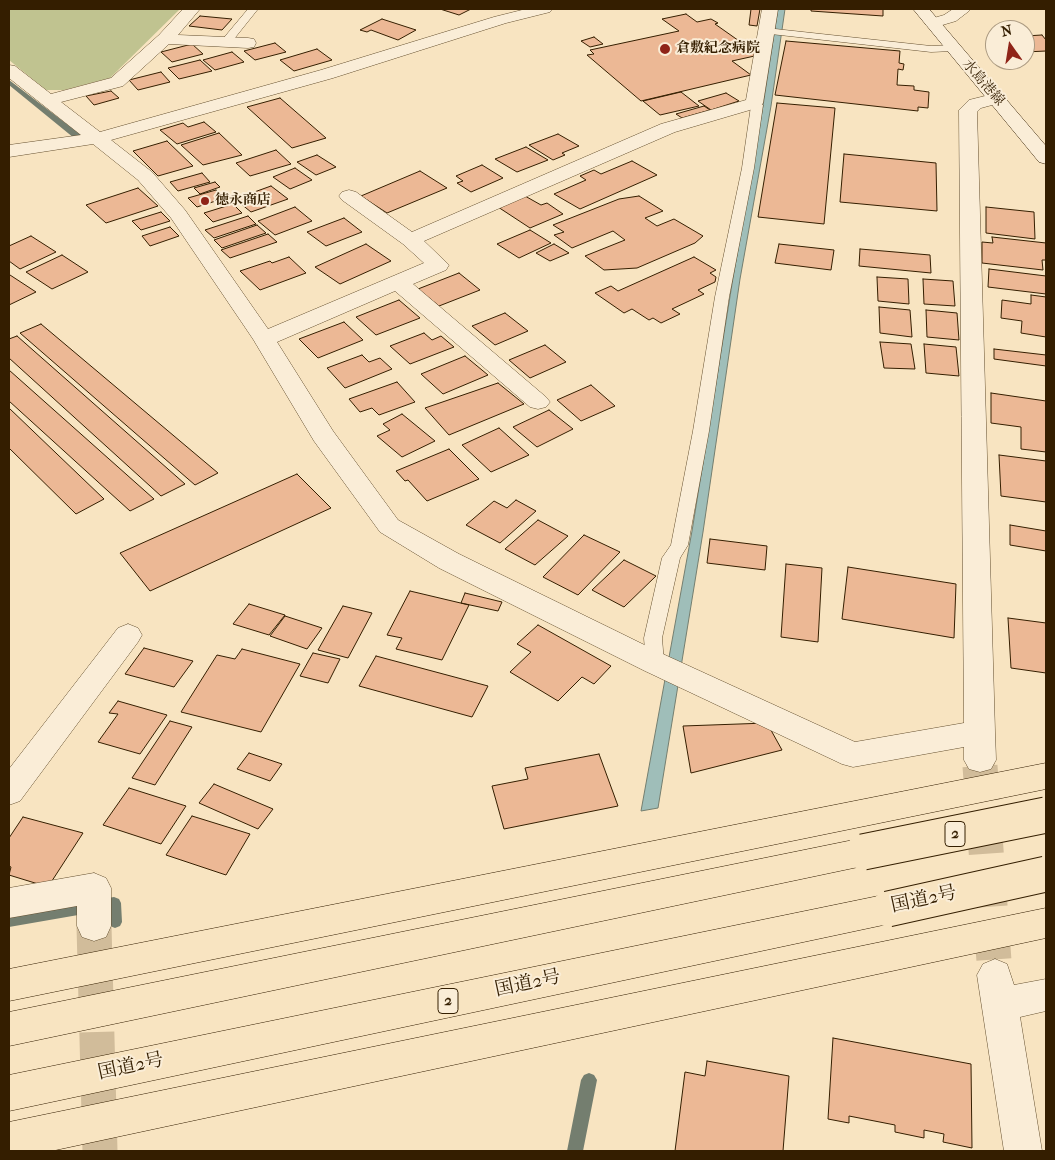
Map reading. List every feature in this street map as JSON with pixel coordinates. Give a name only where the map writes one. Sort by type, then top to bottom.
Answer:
[{"type":"highway","points":[[9,985],[1046,776]]},
{"type":"highway","name":"2","points":[[9,1029],[1046,815]]},
{"type":"highway","name":"国道2号","points":[[9,1093],[1046,874]]},
{"type":"highway","points":[[9,1141],[1046,923]]},
{"type":"street","points":[[48,100],[117,82],[165,39],[192,9]]},
{"type":"street","points":[[9,152],[98,138],[327,74],[500,20],[544,9]]},
{"type":"street","points":[[410,240],[668,128],[754,103],[773,32],[770,9]]},
{"type":"street","name":"水島港線","points":[[921,9],[1046,158]]},
{"type":"street","points":[[933,23],[950,18],[961,11],[961,9]]},
{"type":"street","points":[[165,39],[248,43]]},
{"type":"street","points":[[9,70],[146,176],[178,214],[264,339],[323,435],[389,526],[449,561],[668,669],[853,755],[980,746],[968,110],[975,104],[997,98]]},
{"type":"street","points":[[264,339],[438,265],[410,240],[349,196]]},
{"type":"street","points":[[398,282],[538,402]]},
{"type":"street","points":[[9,792],[128,635]]},
{"type":"street","points":[[9,904],[94,888],[94,913]]},
{"type":"street","points":[[1023,1151],[997,990],[1046,995]]},
{"type":"lane","points":[[226,42],[253,9]]},
{"type":"lane","points":[[773,32],[931,49],[953,48]]},
{"type":"lane","points":[[668,669],[654,638],[671,558],[679,545],[681,536],[722,297],[748,168],[757,105],[754,103]]},
{"type":"green space","points":[[9,9],[180,9],[110,78],[64,90],[46,90],[9,60]]},
{"type":"water","points":[[778,9],[785,9],[771,106],[740,279],[703,532],[658,808],[641,811],[692,531]]},
{"type":"building","points":[[440,9],[471,9],[459,15]]},
{"type":"building","points":[[751,9],[760,9],[757,26],[749,25]]},
{"type":"building","points":[[811,9],[883,9],[883,16],[811,11]]},
{"type":"building","points":[[686,14],[697,22],[711,19],[718,23],[715,24],[759,55],[732,61],[751,75],[641,101],[587,55],[594,54],[590,50],[679,31],[662,19]]},
{"type":"building","points":[[200,16],[232,19],[222,30],[189,26]]},
{"type":"building","points":[[382,19],[416,30],[398,40],[371,30],[367,32],[360,30]]},
{"type":"building","points":[[1035,35],[1042,35],[1046,40],[1046,51],[1035,52]]},
{"type":"building","points":[[594,37],[603,44],[590,47],[581,41]]},
{"type":"building","points":[[786,41],[900,51],[899,63],[904,64],[903,70],[898,69],[897,85],[914,86],[914,90],[929,92],[928,108],[918,107],[918,111],[775,95]]},
{"type":"building","points":[[275,43],[286,52],[255,60],[244,51]]},
{"type":"building","points":[[192,44],[203,54],[172,62],[161,52]]},
{"type":"building","points":[[317,49],[332,60],[294,71],[280,60]]},
{"type":"building","points":[[232,52],[244,62],[215,70],[203,60]]},
{"type":"building","points":[[200,60],[212,71],[179,79],[168,68]]},
{"type":"building","points":[[161,72],[170,82],[138,90],[129,80]]},
{"type":"building","points":[[111,91],[119,98],[94,105],[86,96]]},
{"type":"building","points":[[681,92],[699,106],[660,115],[643,101]]},
{"type":"building","points":[[726,93],[739,101],[711,110],[698,101]]},
{"type":"building","points":[[280,98],[326,138],[292,148],[247,107]]},
{"type":"building","points":[[777,103],[835,108],[824,224],[758,217]]},
{"type":"building","points":[[704,106],[710,110],[682,118],[676,114]]},
{"type":"building","points":[[204,122],[216,132],[177,144],[160,130],[183,123],[188,127]]},
{"type":"building","points":[[219,133],[242,155],[203,165],[181,145]]},
{"type":"building","points":[[558,134],[579,146],[562,153],[565,155],[553,160],[529,145]]},
{"type":"building","points":[[167,141],[193,166],[158,176],[133,151]]},
{"type":"building","points":[[526,147],[548,160],[517,172],[495,159]]},
{"type":"building","points":[[276,150],[291,164],[250,176],[236,163]]},
{"type":"building","points":[[844,154],[936,163],[937,211],[840,202]]},
{"type":"building","points":[[317,155],[336,167],[316,175],[297,162]]},
{"type":"building","points":[[632,161],[657,175],[580,209],[554,194],[586,180],[580,176],[594,170],[601,174]]},
{"type":"building","points":[[482,165],[503,178],[471,192],[457,183],[463,181],[456,176]]},
{"type":"building","points":[[295,168],[312,180],[290,189],[273,177]]},
{"type":"building","points":[[420,171],[447,188],[387,213],[361,196]]},
{"type":"building","points":[[202,173],[210,182],[178,191],[170,182]]},
{"type":"building","points":[[215,182],[220,187],[200,194],[194,188]]},
{"type":"building","points":[[271,186],[288,199],[251,212],[235,199]]},
{"type":"building","points":[[138,188],[158,206],[106,223],[86,205]]},
{"type":"building","points":[[216,190],[225,198],[197,207],[188,198]]},
{"type":"building","points":[[525,196],[541,205],[547,203],[563,214],[530,228],[498,207]]},
{"type":"building","points":[[639,196],[663,211],[645,218],[657,226],[674,219],[703,236],[695,243],[637,268],[604,270],[585,256],[625,240],[613,231],[572,248],[554,235],[564,232],[553,225],[619,199]]},
{"type":"building","points":[[233,204],[242,213],[213,222],[204,213]]},
{"type":"building","points":[[295,207],[312,221],[275,235],[258,221]]},
{"type":"building","points":[[986,207],[1034,212],[1035,239],[986,233]]},
{"type":"building","points":[[161,212],[170,221],[141,230],[132,221]]},
{"type":"building","points":[[248,216],[256,224],[214,238],[205,230]]},
{"type":"building","points":[[344,218],[362,232],[326,246],[307,232]]},
{"type":"building","points":[[257,225],[266,233],[222,248],[214,240]]},
{"type":"building","points":[[170,227],[179,236],[150,246],[142,236]]},
{"type":"building","points":[[530,230],[551,243],[519,258],[497,244]]},
{"type":"building","points":[[268,234],[277,242],[230,258],[221,250]]},
{"type":"building","points":[[31,236],[56,252],[20,269],[9,261],[9,246]]},
{"type":"building","points":[[992,237],[1046,243],[1046,260],[1042,260],[1043,270],[982,263],[982,242],[993,243]]},
{"type":"building","points":[[366,244],[391,261],[340,284],[315,267]]},
{"type":"building","points":[[554,244],[569,253],[550,261],[536,253]]},
{"type":"building","points":[[779,244],[834,250],[831,270],[775,263]]},
{"type":"building","points":[[860,249],[930,255],[931,273],[859,266]]},
{"type":"building","points":[[62,255],[88,272],[52,289],[26,272]]},
{"type":"building","points":[[289,257],[306,273],[260,290],[240,271],[270,261],[272,263]]},
{"type":"building","points":[[694,257],[716,270],[710,273],[716,277],[715,282],[698,290],[704,294],[672,309],[680,314],[661,323],[653,318],[649,320],[632,309],[624,313],[595,293],[611,286],[618,291]]},
{"type":"building","points":[[989,269],[1046,276],[1046,294],[988,287]]},
{"type":"building","points":[[459,273],[480,290],[439,306],[418,289]]},
{"type":"building","points":[[10,275],[36,292],[9,305]]},
{"type":"building","points":[[877,277],[908,279],[909,304],[878,301]]},
{"type":"building","points":[[923,279],[953,281],[955,306],[924,304]]},
{"type":"building","points":[[1031,295],[1046,297],[1046,337],[1021,333],[1022,321],[1001,318],[1002,300],[1031,304]]},
{"type":"building","points":[[399,300],[420,318],[376,335],[356,317]]},
{"type":"building","points":[[879,307],[910,310],[912,337],[880,333]]},
{"type":"building","points":[[926,310],[957,313],[959,340],[927,337]]},
{"type":"building","points":[[505,313],[528,331],[495,345],[472,326]]},
{"type":"building","points":[[344,322],[363,340],[318,358],[299,339]]},
{"type":"building","points":[[41,324],[218,473],[195,485],[20,333]]},
{"type":"building","points":[[424,333],[432,340],[441,336],[454,347],[410,364],[390,346]]},
{"type":"building","points":[[17,336],[185,484],[161,496],[9,358],[9,339]]},
{"type":"building","points":[[880,342],[911,344],[915,369],[884,368]]},
{"type":"building","points":[[924,344],[956,347],[959,376],[926,373]]},
{"type":"building","points":[[545,345],[566,362],[530,378],[509,360]]},
{"type":"building","points":[[994,349],[1046,355],[1046,366],[994,359]]},
{"type":"building","points":[[362,355],[369,362],[380,358],[392,369],[345,388],[327,368]]},
{"type":"building","points":[[465,356],[488,375],[443,394],[421,374]]},
{"type":"building","points":[[9,370],[154,499],[130,511],[9,401]]},
{"type":"building","points":[[397,382],[415,402],[379,415],[372,408],[360,412],[349,399]]},
{"type":"building","points":[[498,383],[524,404],[449,435],[425,408]]},
{"type":"building","points":[[591,385],[615,406],[581,421],[557,400]]},
{"type":"building","points":[[991,393],[1046,401],[1046,452],[1021,449],[1021,427],[991,423]]},
{"type":"building","points":[[9,408],[104,499],[76,514],[9,448]]},
{"type":"building","points":[[549,410],[573,429],[537,447],[513,427]]},
{"type":"building","points":[[402,414],[435,441],[402,457],[377,436],[390,430],[383,424]]},
{"type":"building","points":[[499,428],[529,455],[491,472],[462,445]]},
{"type":"building","points":[[449,449],[479,479],[427,501],[408,480],[405,481],[396,471]]},
{"type":"building","points":[[999,455],[1046,461],[1046,502],[1001,496]]},
{"type":"building","points":[[297,474],[331,508],[150,591],[120,553]]},
{"type":"building","points":[[516,500],[536,511],[500,543],[466,525],[494,501],[507,508]]},
{"type":"building","points":[[538,520],[568,536],[535,565],[505,549]]},
{"type":"building","points":[[1010,525],[1046,531],[1046,551],[1010,545]]},
{"type":"building","points":[[584,535],[620,552],[578,595],[543,577]]},
{"type":"building","points":[[710,539],[767,546],[765,570],[707,563]]},
{"type":"building","points":[[624,560],[656,576],[624,607],[592,590]]},
{"type":"building","points":[[786,564],[822,568],[818,642],[781,637]]},
{"type":"building","points":[[848,567],[956,584],[954,638],[842,619]]},
{"type":"building","points":[[410,591],[469,605],[442,660],[396,649],[402,638],[387,635]]},
{"type":"building","points":[[465,593],[502,602],[498,611],[461,603]]},
{"type":"building","points":[[249,604],[285,615],[269,635],[233,624]]},
{"type":"building","points":[[343,606],[372,613],[348,658],[318,650]]},
{"type":"building","points":[[285,616],[322,628],[307,649],[270,636]]},
{"type":"building","points":[[1008,618],[1046,623],[1046,673],[1011,668]]},
{"type":"building","points":[[538,625],[611,666],[594,684],[582,677],[558,701],[510,672],[531,652],[517,644]]},
{"type":"building","points":[[144,648],[193,661],[174,687],[125,674]]},
{"type":"building","points":[[242,649],[300,664],[261,732],[181,712],[217,655],[235,659]]},
{"type":"building","points":[[313,653],[340,659],[328,683],[300,676]]},
{"type":"building","points":[[376,656],[488,686],[472,717],[359,686]]},
{"type":"building","points":[[118,701],[167,715],[140,754],[98,742],[118,714],[109,713]]},
{"type":"building","points":[[170,721],[192,727],[155,785],[132,778]]},
{"type":"building","points":[[767,723],[782,750],[691,773],[683,726]]},
{"type":"building","points":[[249,753],[282,764],[270,781],[237,769]]},
{"type":"building","points":[[599,754],[618,806],[504,829],[492,786],[528,779],[525,768]]},
{"type":"building","points":[[214,784],[273,809],[258,829],[199,803]]},
{"type":"building","points":[[129,788],[186,806],[161,844],[103,825]]},
{"type":"building","points":[[192,816],[250,834],[226,875],[166,855]]},
{"type":"building","points":[[23,817],[83,833],[48,887],[9,875],[11,867],[9,866],[9,838]]},
{"type":"building","points":[[833,1038],[971,1064],[972,1148],[943,1142],[944,1134],[924,1130],[924,1138],[895,1132],[895,1125],[849,1116],[849,1123],[828,1119]]},
{"type":"building","points":[[707,1061],[789,1076],[783,1151],[675,1151],[685,1072],[705,1076]]},
{"type":"waterway","points":[[9,82],[77,136]]},
{"type":"waterway","points":[[9,921],[114,903],[115,922]]},
{"type":"waterway","points":[[575,1151],[589,1080]]},
{"type":"tunnel","points":[[980,760],[981,768]]},
{"type":"tunnel","points":[[980,766],[995,975]]},
{"type":"tunnel","points":[[94,926],[100,1151]]},
{"type":"place","name":"倉敷紀念病院","points":[[665,49]]},
{"type":"place","name":"徳永商店","points":[[205,201]]}]
